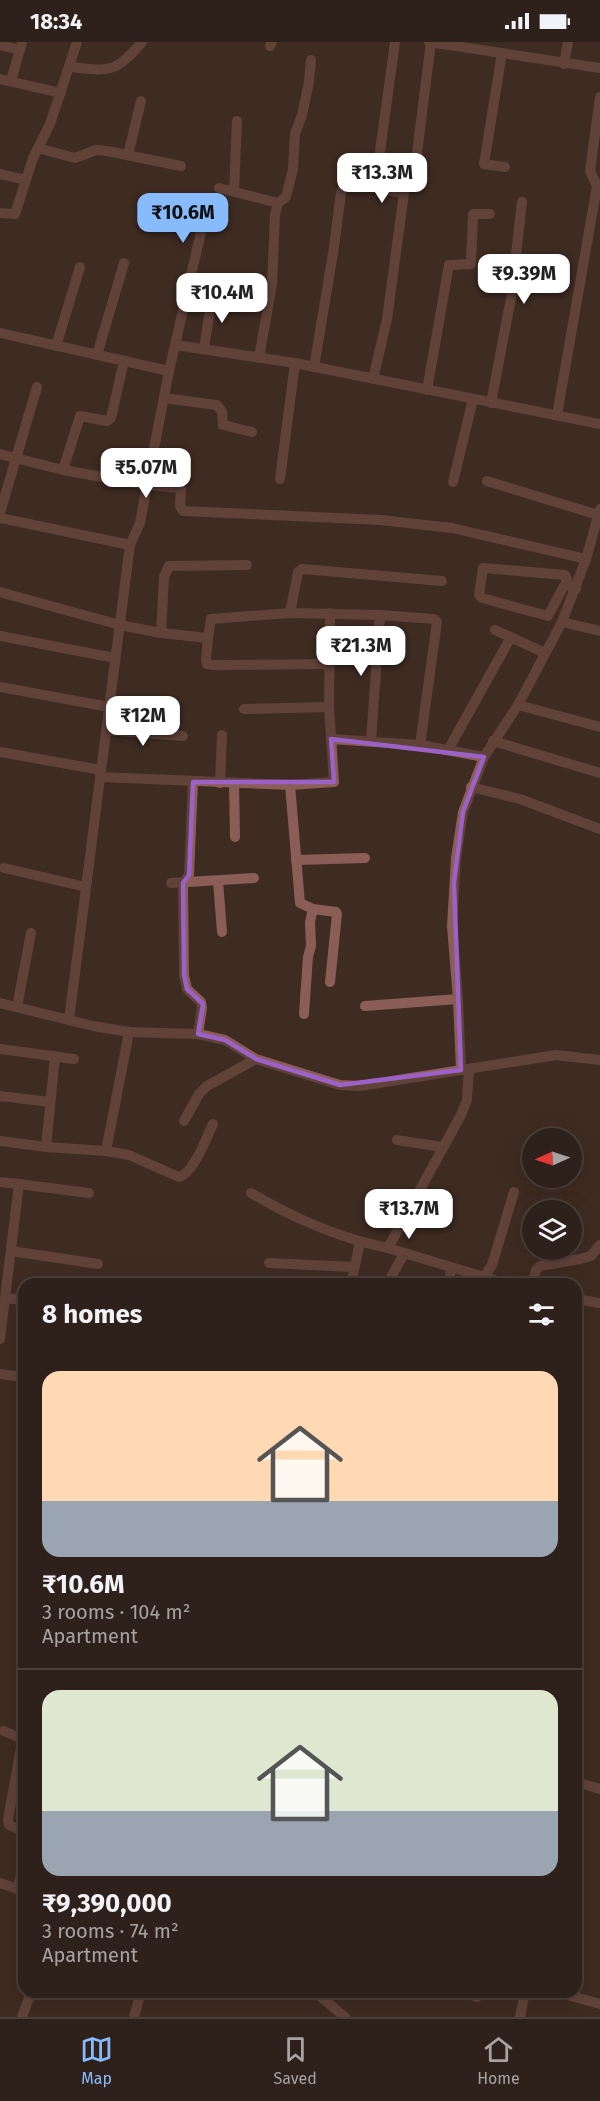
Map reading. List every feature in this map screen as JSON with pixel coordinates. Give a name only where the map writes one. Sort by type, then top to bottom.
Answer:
[{"type":"street","points":[[0,213],[15,214],[38,148],[50,124],[77,42]]},
{"type":"street","points":[[70,67],[111,69],[126,60],[142,42]]},
{"type":"street","points":[[375,188],[395,42]]},
{"type":"street","points":[[417,153],[430,42],[600,68]]},
{"type":"street","points":[[564,64],[568,42]]},
{"type":"street","points":[[0,45],[21,46],[5,80],[61,93]]},
{"type":"street","points":[[502,53],[484,164],[505,167]]},
{"type":"street","points":[[259,358],[272,284],[275,215],[278,203],[286,197],[293,169],[295,134],[302,115],[311,60]]},
{"type":"street","points":[[557,415],[597,186],[590,171],[600,97]]},
{"type":"street","points":[[128,155],[141,102]]},
{"type":"street","points":[[234,191],[237,121]]},
{"type":"street","points":[[38,148],[75,158],[96,150],[181,166]]},
{"type":"street","points":[[0,174],[26,180]]},
{"type":"street","points":[[314,368],[341,193],[344,186],[358,183],[404,194],[387,319],[373,379]]},
{"type":"street","points":[[219,188],[278,203]]},
{"type":"street","points":[[490,403],[511,298],[522,202]]},
{"type":"street","points":[[69,1020],[130,544],[140,523],[169,370],[201,232],[203,208]]},
{"type":"street","points":[[427,390],[449,265],[471,264],[473,214],[490,214]]},
{"type":"street","points":[[98,355],[124,263]]},
{"type":"street","points":[[56,346],[80,267]]},
{"type":"street","points":[[204,349],[212,295]]},
{"type":"street","points":[[0,333],[169,370]]},
{"type":"street","points":[[175,345],[295,363],[600,424]]},
{"type":"street","points":[[63,470],[80,416],[107,421],[111,418],[124,361]]},
{"type":"street","points":[[280,479],[295,363]]},
{"type":"street","points":[[0,513],[37,387]]},
{"type":"street","points":[[164,398],[217,405],[221,408],[223,425],[252,432]]},
{"type":"street","points":[[453,482],[473,399]]},
{"type":"street","points":[[0,454],[63,470],[147,485],[181,488],[180,506],[183,511],[393,521],[452,528],[586,559]]},
{"type":"street","points":[[388,1248],[467,1100],[452,926],[459,833],[471,787],[484,757],[518,705],[562,622],[570,587],[565,575],[483,568],[479,595],[482,598],[548,616],[570,587],[586,559],[599,512],[487,481]]},
{"type":"street","points":[[0,518],[130,544]]},
{"type":"street","points":[[161,633],[164,577],[169,566],[247,565]]},
{"type":"street","points":[[290,613],[298,572],[302,569],[442,581]]},
{"type":"street","points":[[0,592],[120,625],[161,633],[208,638]]},
{"type":"street","points":[[328,664],[207,664],[211,619],[290,613],[434,619],[437,622],[420,746]]},
{"type":"street","points":[[0,752],[101,773],[193,782],[290,785],[334,782],[329,707],[330,613]]},
{"type":"street","points":[[371,741],[380,615]]},
{"type":"street","points":[[562,622],[600,631]]},
{"type":"street","points":[[495,630],[545,653]]},
{"type":"street","points":[[0,636],[115,658]]},
{"type":"street","points":[[448,750],[511,638]]},
{"type":"street","points":[[0,687],[109,707]]},
{"type":"street","points":[[518,705],[600,728]]},
{"type":"street","points":[[244,708],[329,707]]},
{"type":"street","points":[[106,730],[183,736]]},
{"type":"street","points":[[220,783],[222,735]]},
{"type":"street","points":[[331,739],[420,746],[484,757]]},
{"type":"street","points":[[493,741],[600,773]]},
{"type":"street","points":[[193,782],[189,875],[183,883],[184,975],[187,989],[201,1002],[198,1034]]},
{"type":"street","points":[[234,783],[235,837]]},
{"type":"street","points":[[290,785],[300,903],[313,909],[337,914],[330,982]]},
{"type":"street","points":[[471,787],[520,799],[600,829]]},
{"type":"street","points":[[296,860],[365,858]]},
{"type":"street","points":[[4,868],[86,887]]},
{"type":"street","points":[[171,884],[254,878]]},
{"type":"street","points":[[218,880],[222,932]]},
{"type":"street","points":[[304,1014],[310,922],[313,909]]},
{"type":"street","points":[[17,1007],[31,933]]},
{"type":"street","points":[[365,1006],[458,999]]},
{"type":"street","points":[[0,1003],[93,1026],[129,1032],[198,1034],[225,1040],[256,1059],[350,1086],[556,1055],[600,1060]]},
{"type":"street","points":[[106,1151],[129,1032]]},
{"type":"street","points":[[0,1049],[74,1059]]},
{"type":"street","points":[[46,1147],[55,1057]]},
{"type":"street","points":[[184,1121],[199,1094],[207,1086],[256,1059]]},
{"type":"street","points":[[0,1096],[50,1102]]},
{"type":"street","points":[[0,1141],[129,1155],[178,1177],[185,1175],[191,1168],[213,1124]]},
{"type":"street","points":[[397,1140],[442,1147]]},
{"type":"street","points":[[0,1182],[89,1194]]},
{"type":"street","points":[[0,1339],[3,1295],[19,1184]]},
{"type":"street","points":[[484,1277],[492,1265],[514,1192]]},
{"type":"street","points":[[252,1193],[285,1212],[348,1239],[388,1248],[487,1278]]},
{"type":"street","points":[[352,1278],[360,1242]]},
{"type":"street","points":[[534,1278],[540,1266],[591,1256],[600,1245]]},
{"type":"street","points":[[11,1251],[98,1264]]},
{"type":"street","points":[[391,1278],[404,1254]]},
{"type":"street","points":[[269,1263],[354,1267]]},
{"type":"street","points":[[450,1278],[451,1268]]},
{"type":"street","points":[[3,1295],[18,1298]]},
{"type":"street","points":[[582,1300],[600,1303]]},
{"type":"street","points":[[0,1374],[18,1376]]},
{"type":"street","points":[[4,1731],[18,1737]]},
{"type":"street","points":[[18,1765],[8,1819],[9,1825],[18,1829]]},
{"type":"street","points":[[582,1784],[600,1789]]},
{"type":"street","points":[[0,1883],[18,1889]]},
{"type":"street","points":[[22,2017],[29,1998]]},
{"type":"street","points":[[134,2017],[139,1998]]},
{"type":"street","points":[[329,1998],[345,2017]]},
{"type":"street","points":[[520,2017],[524,1998]]},
{"type":"street","points":[[578,1998],[600,2004]]},
{"type":"highlighted area","points":[[331,739],[484,757],[463,812],[454,883],[461,1070],[340,1085],[256,1059],[225,1040],[198,1034],[203,1004],[187,989],[184,975],[183,883],[189,875],[193,782],[334,782]]}]
